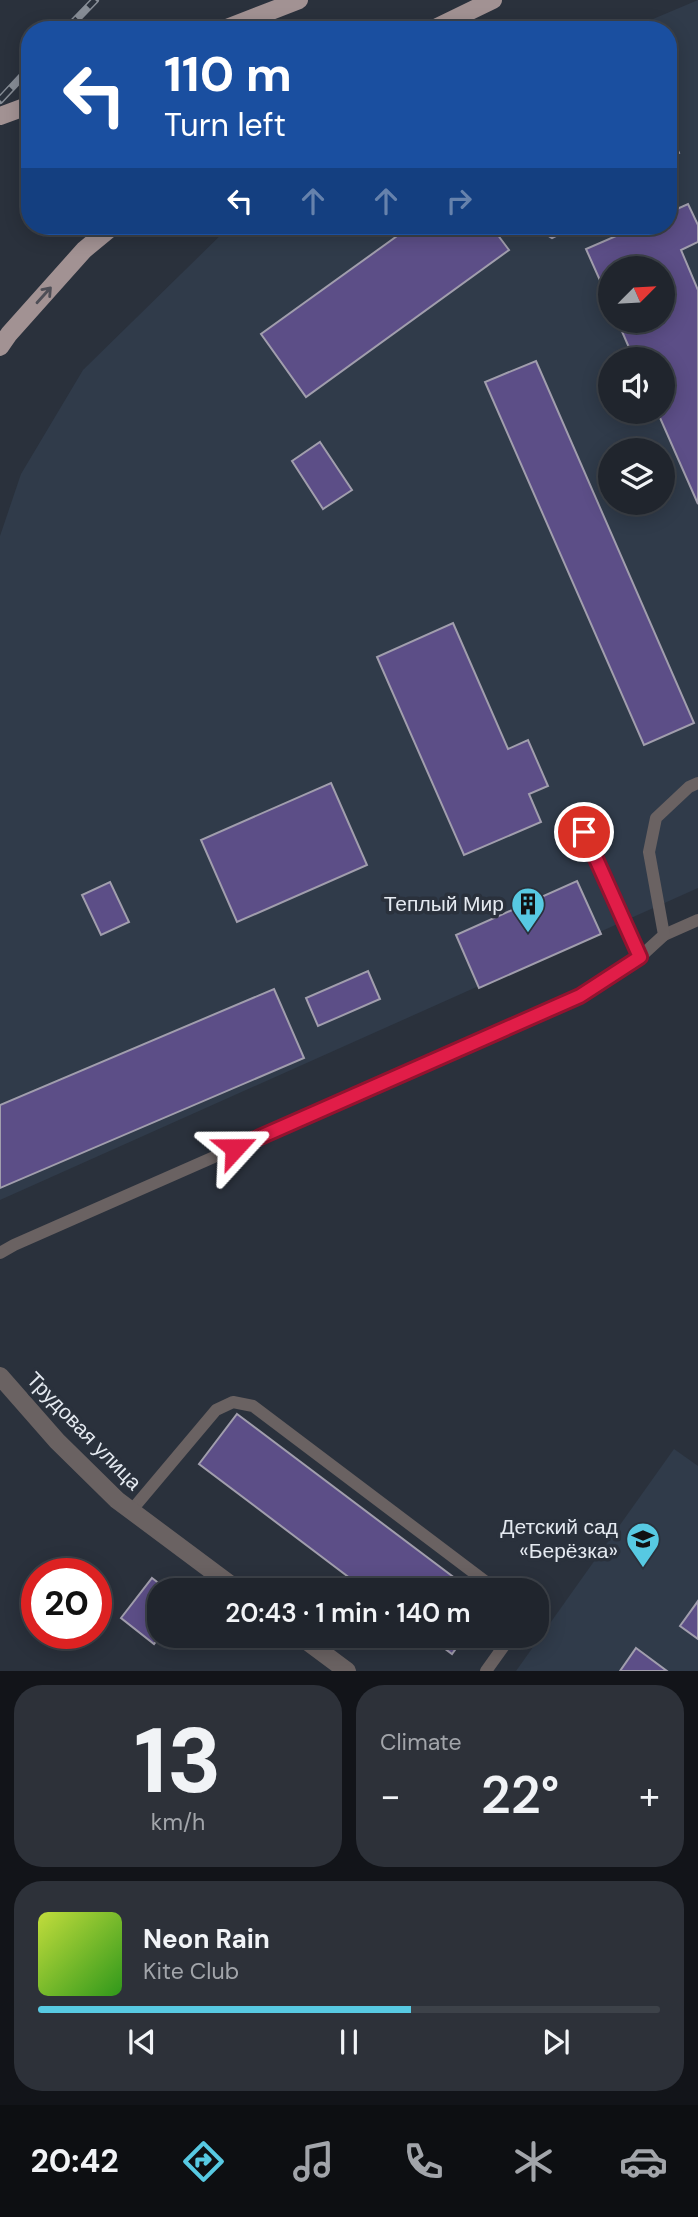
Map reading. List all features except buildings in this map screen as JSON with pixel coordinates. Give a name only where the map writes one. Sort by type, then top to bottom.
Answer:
[{"type":"main road","points":[[245,21],[299,0]]},
{"type":"main road","points":[[450,21],[493,0]]},
{"type":"main road","points":[[0,116],[21,108]]},
{"type":"main road","points":[[0,347],[84,250],[102,235]]},
{"type":"street","name":"Трудовая улица","points":[[0,1376],[57,1441],[117,1500],[221,1578]]},
{"type":"street","points":[[316,1648],[347,1671]]},
{"type":"lane","points":[[664,935],[649,852],[656,818],[689,787],[698,783]]},
{"type":"lane","points":[[584,832],[640,957]]},
{"type":"lane","points":[[0,1253],[26,1239],[580,996],[640,957],[664,935],[698,920]]},
{"type":"lane","points":[[131,1511],[216,1410],[233,1402],[253,1406],[481,1578]]},
{"type":"lane","points":[[486,1671],[502,1648]]},
{"type":"shaded area","points":[[698,0],[698,888],[0,1200],[0,536],[21,474],[83,370],[221,235],[677,235],[677,21],[648,21]]},
{"type":"shaded area","name":"Детский сад «Берёзка»","points":[[674,1449],[698,1466],[698,1671],[516,1671],[532,1648],[549,1648],[549,1625]]},
{"type":"railway","points":[[75,21],[95,0]]},
{"type":"railway","points":[[0,100],[21,78]]},
{"type":"place","name":"Теплый Мир","points":[[528,934]]},
{"type":"place","name":"Детский сад «Берёзка»","points":[[643,1569]]},
{"type":"route","points":[[235,1148],[580,996],[640,957],[584,832]]}]
